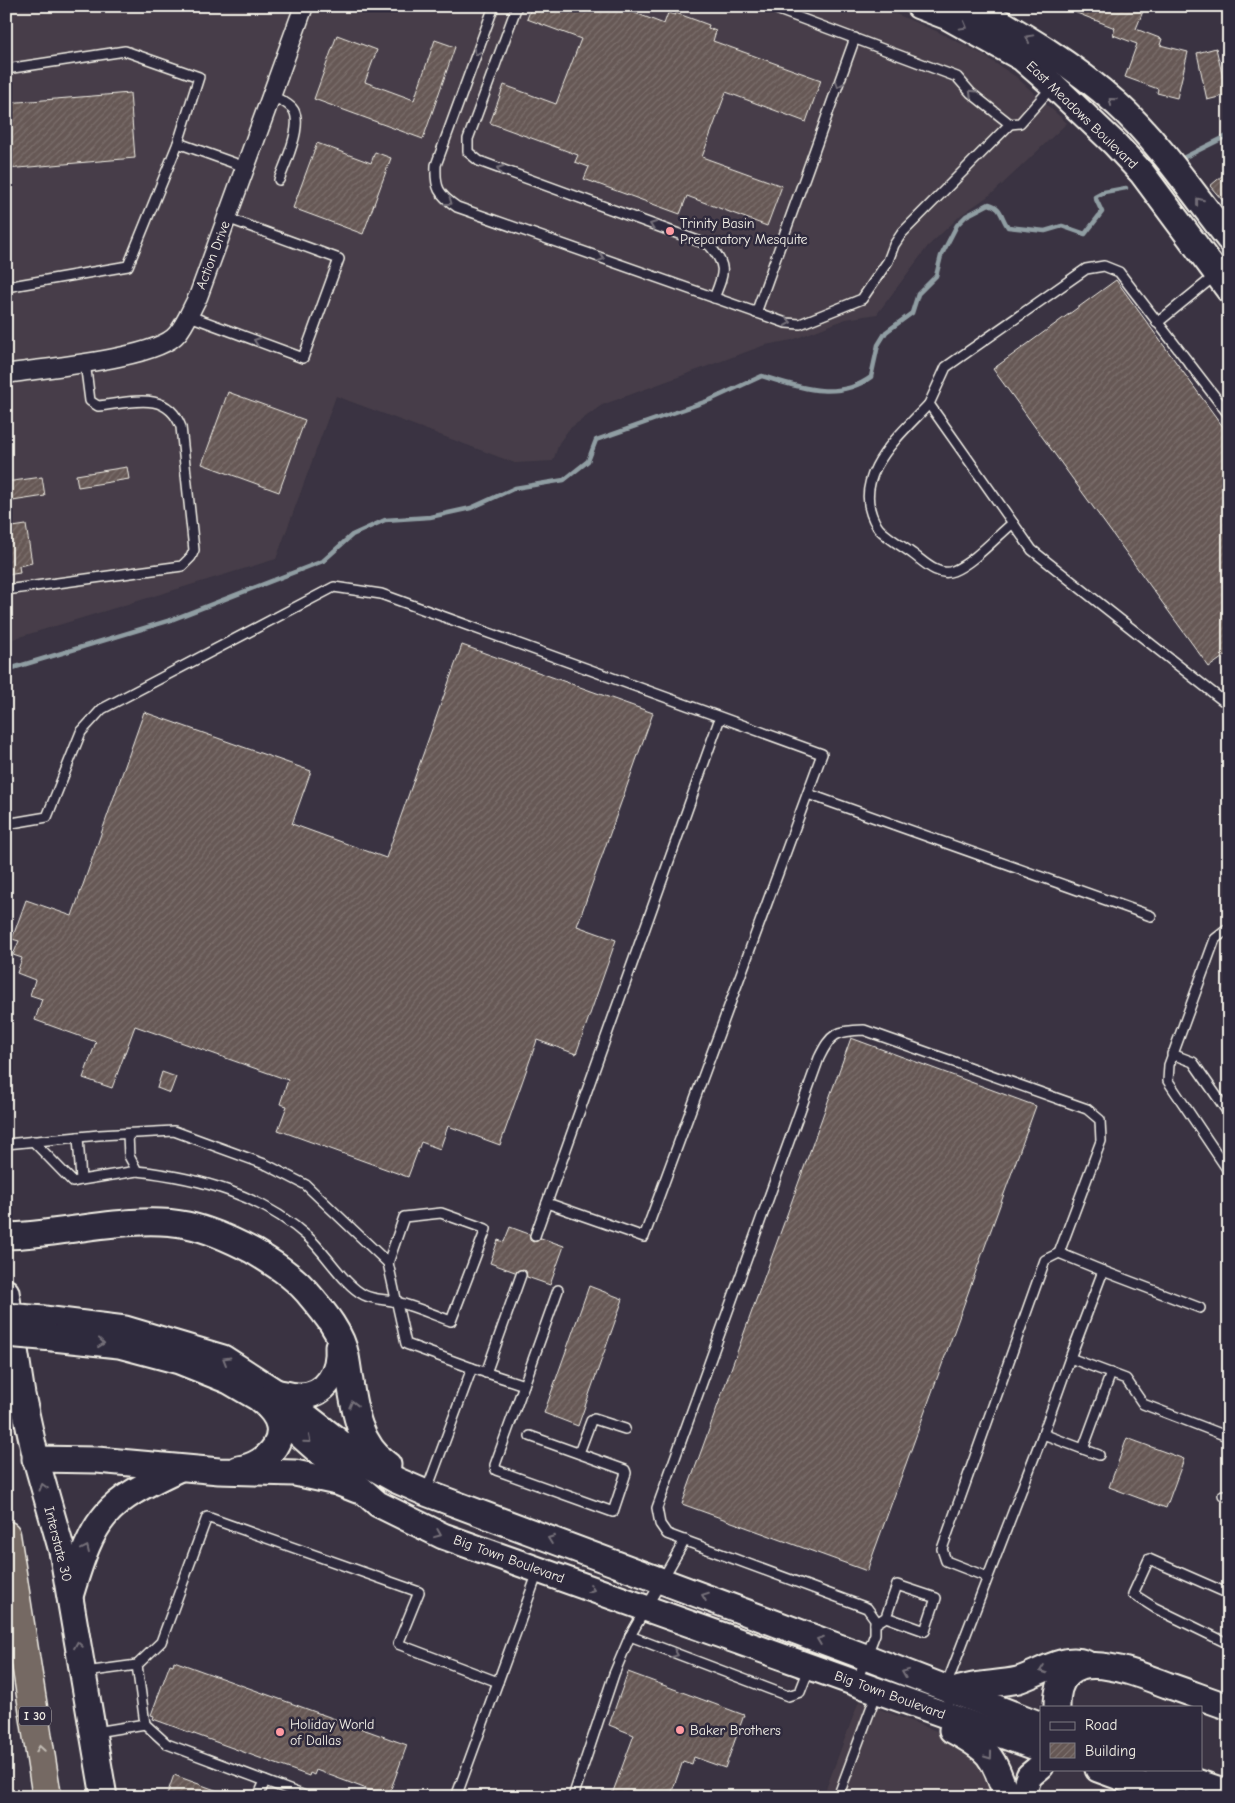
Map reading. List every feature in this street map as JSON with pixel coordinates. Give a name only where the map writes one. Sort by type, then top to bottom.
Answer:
[{"type":"highway","name":"I 30","points":[[6,1535],[47,1797]]},
{"type":"main road","name":"East Meadows Boulevard","points":[[919,6],[948,17],[1022,58],[1053,85],[1115,144],[1142,173],[1225,277]]},
{"type":"main road","name":"East Meadows Boulevard","points":[[972,6],[1038,43],[1118,105],[1167,160],[1229,239]]},
{"type":"main road","points":[[1053,85],[1069,66]]},
{"type":"main road","points":[[6,1236],[42,1235],[138,1224],[185,1225],[211,1231],[238,1243],[286,1273],[324,1312],[337,1334],[346,1356],[352,1401],[364,1436],[373,1452],[426,1493],[412,1523]]},
{"type":"main road","name":"Interstate 30","points":[[6,1292],[22,1395],[35,1458],[62,1551],[104,1797]]},
{"type":"main road","name":"Big Town Boulevard","points":[[6,1316],[48,1329],[179,1361],[266,1395],[369,1465],[396,1480],[426,1493],[866,1657],[1040,1726]]},
{"type":"main road","name":"Big Town Boulevard","points":[[6,1334],[48,1329]]},
{"type":"main road","points":[[219,1471],[258,1464],[268,1457],[279,1438],[277,1419],[266,1395],[299,1396],[310,1394],[327,1385],[334,1374],[339,1357],[337,1334]]},
{"type":"main road","name":"Big Town Boulevard","points":[[266,1395],[362,1491],[378,1504],[412,1523],[644,1608],[1040,1749]]},
{"type":"main road","points":[[35,1458],[89,1460],[219,1471],[295,1473],[337,1482],[362,1491]]},
{"type":"main road","points":[[70,1595],[82,1555],[97,1525],[110,1508],[145,1483],[181,1467]]},
{"type":"main road","points":[[948,1690],[965,1686],[1017,1680],[1064,1663],[1079,1660],[1090,1664],[1106,1664],[1124,1669],[1229,1707]]},
{"type":"main road","points":[[1057,1706],[1059,1692],[1065,1679],[1074,1671],[1090,1664]]},
{"type":"main road","points":[[874,1689],[981,1746],[997,1768],[1007,1797]]},
{"type":"main road","points":[[1022,1797],[1029,1776],[1040,1767]]},
{"type":"main road","points":[[1101,1770],[1175,1797]]},
{"type":"main road","points":[[1161,1770],[1229,1793]]},
{"type":"street","name":"Action Drive","points":[[6,374],[120,356],[159,346],[177,335],[198,297],[304,6]]},
{"type":"lane","points":[[494,6],[436,165],[436,184],[443,198],[457,207],[786,323],[800,324],[862,299],[888,261],[894,245],[902,234],[1010,124],[1020,123],[1053,85]]},
{"type":"lane","points":[[517,6],[468,139],[468,152],[479,161],[709,245],[721,258],[723,275],[714,298]]},
{"type":"lane","points":[[768,6],[957,77],[971,93],[1010,124]]},
{"type":"lane","points":[[756,313],[855,38]]},
{"type":"lane","points":[[6,69],[125,51],[199,77],[178,143],[128,266],[6,287]]},
{"type":"lane","points":[[271,96],[294,109],[298,120],[296,133],[279,180]]},
{"type":"lane","points":[[178,143],[245,167]]},
{"type":"lane","points":[[188,315],[302,358],[339,259],[228,218]]},
{"type":"lane","points":[[1013,523],[968,562],[952,571],[939,572],[878,528],[867,502],[871,474],[886,451],[929,404],[946,367],[1086,270],[1104,266],[1119,272],[1229,415]]},
{"type":"lane","points":[[1157,322],[1225,277]]},
{"type":"lane","points":[[6,590],[182,566],[191,557],[194,550],[181,427],[177,416],[170,407],[154,401],[98,406],[93,404],[90,401],[85,362]]},
{"type":"lane","points":[[929,404],[1032,550],[1222,700],[1229,702]]},
{"type":"lane","points":[[6,824],[47,817],[81,732],[102,709],[334,587],[381,594],[822,754],[644,1237],[547,1203]]},
{"type":"lane","points":[[534,1236],[720,718]]},
{"type":"lane","points":[[808,794],[1151,916]]},
{"type":"lane","points":[[1229,928],[1215,939],[1172,1054],[1169,1064],[1168,1081],[1229,1172]]},
{"type":"lane","points":[[838,1797],[874,1689],[866,1657],[875,1634],[875,1619],[867,1608],[667,1534],[660,1524],[657,1508],[819,1058],[828,1040],[846,1031],[864,1030],[1086,1109],[1100,1120],[1102,1141],[1060,1253],[1046,1260],[942,1549],[946,1561],[987,1577]]},
{"type":"lane","points":[[1172,1054],[1193,1062],[1229,1114]]},
{"type":"lane","points":[[6,1144],[99,1135],[174,1131],[267,1165],[306,1185],[388,1263]]},
{"type":"lane","points":[[128,1134],[129,1156],[137,1171]]},
{"type":"lane","points":[[78,1137],[81,1180]]},
{"type":"lane","points":[[33,1141],[73,1182],[137,1171],[208,1184],[238,1193],[262,1204],[285,1218],[309,1238],[363,1295],[396,1301],[451,1321],[486,1229],[441,1213],[404,1217],[388,1263],[396,1301],[406,1344],[524,1385]]},
{"type":"lane","points":[[1060,1253],[1200,1308]]},
{"type":"lane","points":[[948,1690],[987,1577],[1043,1434],[1103,1270]]},
{"type":"lane","points":[[486,1373],[521,1275]]},
{"type":"lane","points":[[530,1436],[625,1470],[626,1473],[613,1512],[496,1470],[495,1466],[558,1290]]},
{"type":"lane","points":[[1070,1358],[1126,1379],[1143,1404],[1229,1437]]},
{"type":"lane","points":[[426,1493],[472,1368]]},
{"type":"lane","points":[[1084,1449],[1111,1373]]},
{"type":"lane","points":[[579,1454],[594,1419],[625,1429]]},
{"type":"lane","points":[[1043,1434],[1099,1455]]},
{"type":"lane","points":[[83,1672],[137,1665],[161,1642],[207,1517],[419,1592],[398,1644],[498,1682]]},
{"type":"lane","points":[[572,1797],[614,1674],[630,1636],[644,1608],[685,1540]]},
{"type":"lane","points":[[1229,1594],[1149,1559],[1133,1594],[1155,1608],[1229,1644]]},
{"type":"lane","points":[[456,1797],[539,1570]]},
{"type":"lane","points":[[875,1624],[886,1617],[897,1585],[936,1598],[925,1631],[886,1617]]},
{"type":"lane","points":[[630,1636],[788,1696],[800,1692],[810,1667]]},
{"type":"lane","points":[[137,1665],[145,1724],[167,1744],[308,1797]]},
{"type":"lane","points":[[93,1733],[145,1724]]},
{"type":"lane","points":[[258,1797],[264,1781]]},
{"type":"shaded area","points":[[6,6],[877,6],[936,31],[980,53],[1016,77],[1067,123],[994,192],[961,215],[928,246],[877,314],[846,319],[792,340],[765,345],[602,405],[569,429],[559,443],[553,461],[515,463],[336,396],[276,559],[6,641]]},
{"type":"shaded area","points":[[859,1701],[949,1736],[973,1754],[991,1785],[994,1797],[823,1797]]},
{"type":"building","points":[[532,6],[617,6],[664,24],[668,13],[675,15],[676,13],[709,25],[708,28],[716,31],[713,41],[821,80],[806,122],[726,92],[702,157],[782,186],[767,226],[687,196],[680,214],[584,179],[589,167],[575,162],[578,155],[490,123],[504,85],[556,104],[581,39],[527,19]]},
{"type":"building","points":[[1059,6],[1145,6],[1136,29],[1162,39],[1160,45],[1188,52],[1177,98],[1157,93],[1158,89],[1125,77],[1137,44],[1113,35],[1115,28]]},
{"type":"building","points":[[337,35],[377,50],[365,82],[414,100],[435,40],[455,47],[423,139],[314,99]]},
{"type":"building","points":[[1216,48],[1227,95],[1207,100],[1197,53]]},
{"type":"building","points":[[130,93],[135,158],[6,169],[6,103]]},
{"type":"building","points":[[317,143],[371,163],[375,152],[391,158],[363,234],[293,208]]},
{"type":"building","points":[[1229,170],[1229,208],[1210,186]]},
{"type":"building","points":[[1116,280],[1229,435],[1229,653],[1209,667],[993,369]]},
{"type":"building","points":[[228,392],[305,420],[279,492],[202,464]]},
{"type":"building","points":[[127,467],[129,479],[78,487],[76,475]]},
{"type":"building","points":[[42,477],[45,496],[6,502],[6,482]]},
{"type":"building","points":[[26,525],[32,563],[19,566],[20,573],[6,575],[6,528]]},
{"type":"building","points":[[462,645],[653,713],[577,926],[616,940],[576,1054],[537,1040],[500,1145],[448,1126],[440,1149],[421,1142],[408,1177],[278,1130],[287,1106],[280,1104],[288,1080],[135,1026],[112,1088],[83,1078],[96,1042],[35,1020],[42,999],[30,995],[35,980],[17,973],[22,958],[13,955],[19,941],[12,939],[26,900],[72,916],[144,712],[311,771],[292,824],[386,858]]},
{"type":"building","points":[[851,1038],[1036,1106],[867,1571],[682,1504]]},
{"type":"building","points":[[162,1072],[176,1077],[170,1093],[157,1088]]},
{"type":"building","points":[[510,1227],[529,1234],[530,1240],[533,1242],[541,1238],[564,1246],[550,1285],[527,1277],[526,1271],[523,1269],[515,1272],[490,1263],[498,1240],[504,1242]]},
{"type":"building","points":[[589,1286],[623,1299],[578,1426],[544,1413]]},
{"type":"building","points":[[1127,1438],[1184,1459],[1166,1508],[1109,1487]]},
{"type":"building","name":"Holiday World of Dallas","points":[[174,1661],[407,1745],[388,1797],[316,1770],[314,1775],[310,1773],[309,1776],[153,1719],[154,1716],[151,1715],[170,1664],[173,1665]]},
{"type":"building","name":"Baker Brothers","points":[[628,1672],[744,1715],[725,1768],[694,1757],[692,1764],[683,1761],[670,1797],[611,1797],[634,1735],[609,1725]]},
{"type":"building","points":[[174,1775],[229,1795],[229,1797],[166,1797]]},
{"type":"waterway","points":[[1181,159],[1229,135]]},
{"type":"waterway","points":[[6,670],[171,620],[323,561],[352,535],[385,520],[430,517],[471,508],[515,488],[564,480],[588,461],[596,440],[710,400],[762,376],[803,388],[817,390],[831,391],[858,385],[871,377],[878,345],[886,332],[912,313],[918,294],[936,276],[941,256],[957,225],[966,216],[989,204],[999,210],[1008,227],[1045,231],[1062,226],[1085,234],[1102,212],[1095,197],[1104,192],[1126,188]]},
{"type":"place","name":"Trinity Basin Preparatory Mesquite","points":[[670,231]]},
{"type":"place","name":"Baker Brothers","points":[[680,1730]]},
{"type":"place","name":"Holiday World of Dallas","points":[[280,1732]]}]
